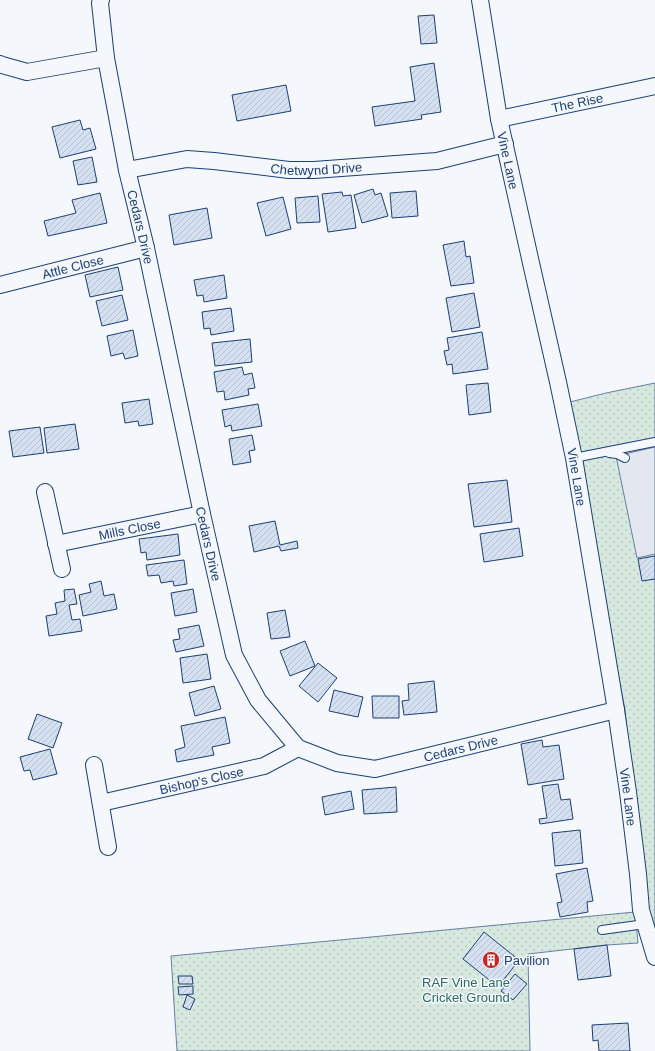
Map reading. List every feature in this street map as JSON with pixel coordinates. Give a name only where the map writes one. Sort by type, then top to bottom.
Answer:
[{"type":"street","name":"Cedars Drive","points":[[101,0],[100,3],[106,58],[127,170],[146,248],[202,514],[234,655],[258,700],[298,748],[337,763],[375,769],[616,710]]},
{"type":"street","name":"Vine Lane","points":[[480,0],[499,119],[574,458],[616,710],[628,792],[641,910],[655,957]]},
{"type":"street","points":[[0,64],[27,72],[106,58]]},
{"type":"street","name":"The Rise","points":[[499,119],[655,86]]},
{"type":"street","name":"Chetwynd Drive","points":[[127,170],[187,159],[289,170],[314,170],[437,161],[505,144]]},
{"type":"street","name":"Attle Close","points":[[0,285],[146,248]]},
{"type":"street","points":[[45,492],[62,569]]},
{"type":"street","name":"Mills Close","points":[[56,544],[202,514]]},
{"type":"street","name":"Bishop's Close","points":[[101,803],[264,766],[298,748]]},
{"type":"street","points":[[94,765],[108,847]]},
{"type":"lane","points":[[574,458],[655,442]]},
{"type":"lane","points":[[602,452],[618,454],[625,458]]},
{"type":"lane","points":[[602,930],[645,924]]},
{"type":"green space","points":[[655,383],[655,943],[637,847],[625,709],[562,404]]},
{"type":"green space","name":"RAF Vine Lane Cricket Ground","points":[[635,912],[638,943],[528,954],[530,1051],[177,1051],[171,956]]},
{"type":"shaded area","points":[[655,447],[655,554],[637,558],[616,456]]},
{"type":"building","points":[[434,15],[437,43],[421,44],[418,16]]},
{"type":"building","points":[[434,63],[441,112],[421,115],[422,119],[375,126],[372,107],[415,101],[410,67]]},
{"type":"building","points":[[286,85],[291,111],[237,121],[232,95]]},
{"type":"building","points":[[80,120],[83,130],[90,128],[96,149],[60,158],[52,127]]},
{"type":"building","points":[[92,157],[97,182],[78,185],[73,161]]},
{"type":"building","points":[[373,189],[375,195],[381,193],[388,216],[362,223],[354,195]]},
{"type":"building","points":[[416,191],[418,216],[392,218],[390,193]]},
{"type":"building","points":[[342,192],[343,196],[351,195],[356,228],[328,232],[322,194]]},
{"type":"building","points":[[100,193],[107,223],[48,236],[44,221],[76,213],[72,200]]},
{"type":"building","points":[[318,196],[320,222],[297,223],[295,198]]},
{"type":"building","points":[[283,197],[291,229],[266,236],[257,203]]},
{"type":"building","points":[[207,208],[212,238],[174,245],[169,215]]},
{"type":"building","points":[[464,241],[466,257],[470,256],[474,283],[451,286],[443,245]]},
{"type":"building","points":[[118,267],[123,290],[90,297],[85,275]]},
{"type":"building","points":[[224,275],[227,298],[204,302],[203,295],[197,296],[194,280]]},
{"type":"building","points":[[474,293],[480,327],[452,332],[446,298]]},
{"type":"building","points":[[122,295],[128,320],[102,326],[96,301]]},
{"type":"building","points":[[231,308],[234,331],[211,335],[210,328],[204,329],[202,312]]},
{"type":"building","points":[[133,330],[138,356],[125,359],[123,353],[111,356],[107,336]]},
{"type":"building","points":[[482,332],[488,369],[453,374],[452,364],[447,365],[444,351],[449,350],[447,338]]},
{"type":"building","points":[[250,339],[252,362],[215,366],[212,343]]},
{"type":"building","points":[[242,367],[244,375],[252,373],[255,388],[248,389],[249,395],[225,400],[224,391],[217,392],[214,372]]},
{"type":"building","points":[[488,383],[491,412],[469,415],[466,385]]},
{"type":"building","points":[[149,399],[153,424],[139,426],[138,421],[125,423],[122,403]]},
{"type":"building","points":[[258,404],[262,426],[232,431],[231,425],[225,427],[222,410]]},
{"type":"building","points":[[75,424],[79,449],[47,453],[44,428]]},
{"type":"building","points":[[40,427],[44,453],[13,457],[9,431]]},
{"type":"building","points":[[252,435],[255,450],[249,451],[251,462],[233,465],[229,439]]},
{"type":"building","points":[[507,480],[512,522],[474,527],[468,484]]},
{"type":"building","points":[[275,521],[280,545],[297,541],[298,548],[281,551],[279,546],[254,552],[249,526]]},
{"type":"building","points":[[519,528],[523,556],[484,562],[480,534]]},
{"type":"building","points":[[178,534],[180,555],[147,560],[146,552],[141,553],[139,539]]},
{"type":"building","points":[[655,556],[655,579],[642,581],[638,559]]},
{"type":"building","points":[[184,560],[187,584],[174,586],[173,581],[161,583],[159,575],[148,576],[146,565]]},
{"type":"building","points":[[101,581],[104,596],[114,594],[117,609],[83,616],[79,595],[91,592],[89,584]]},
{"type":"building","points":[[74,589],[77,604],[69,605],[72,620],[80,619],[82,631],[49,636],[46,616],[57,614],[55,603],[65,601],[64,590]]},
{"type":"building","points":[[193,589],[197,612],[175,616],[171,593]]},
{"type":"building","points":[[285,610],[290,637],[271,639],[267,613]]},
{"type":"building","points":[[199,625],[204,646],[176,652],[173,640],[180,639],[178,629]]},
{"type":"building","points":[[305,641],[315,666],[290,676],[280,651]]},
{"type":"building","points":[[207,654],[211,679],[183,683],[180,658]]},
{"type":"building","points":[[318,663],[337,678],[318,702],[299,686]]},
{"type":"building","points":[[434,681],[437,712],[404,715],[402,701],[409,700],[408,684]]},
{"type":"building","points":[[214,686],[221,709],[195,716],[189,693]]},
{"type":"building","points":[[334,690],[363,697],[358,717],[329,711]]},
{"type":"building","points":[[372,696],[399,696],[399,718],[373,718]]},
{"type":"building","points":[[37,714],[62,723],[53,748],[28,739]]},
{"type":"building","points":[[225,717],[230,743],[212,747],[214,755],[177,762],[175,750],[185,747],[181,726]]},
{"type":"building","points":[[542,740],[543,747],[559,745],[564,779],[528,785],[521,744]]},
{"type":"building","points":[[50,749],[57,774],[33,780],[30,770],[24,771],[20,757]]},
{"type":"building","points":[[558,784],[561,800],[570,799],[573,819],[540,824],[539,819],[547,818],[542,786]]},
{"type":"building","points":[[396,787],[397,812],[364,814],[362,790]]},
{"type":"building","points":[[351,791],[354,809],[325,815],[322,797]]},
{"type":"building","points":[[580,830],[583,863],[555,866],[552,833]]},
{"type":"building","points":[[587,868],[593,901],[587,902],[588,912],[560,917],[557,903],[562,902],[556,874]]},
{"type":"building","name":"Pavilion","points":[[484,932],[519,960],[498,987],[463,959]]},
{"type":"building","points":[[607,945],[611,976],[578,980],[574,949]]},
{"type":"building","points":[[515,974],[527,984],[513,1000],[501,991]]},
{"type":"building","points":[[178,976],[192,976],[193,984],[179,984]]},
{"type":"building","points":[[193,986],[193,994],[179,995],[178,987]]},
{"type":"building","points":[[187,995],[195,999],[190,1010],[183,1007]]},
{"type":"building","points":[[628,1023],[630,1051],[599,1051],[598,1040],[593,1041],[592,1025]]},
{"type":"place","name":"Pavilion","points":[[491,960]]}]
